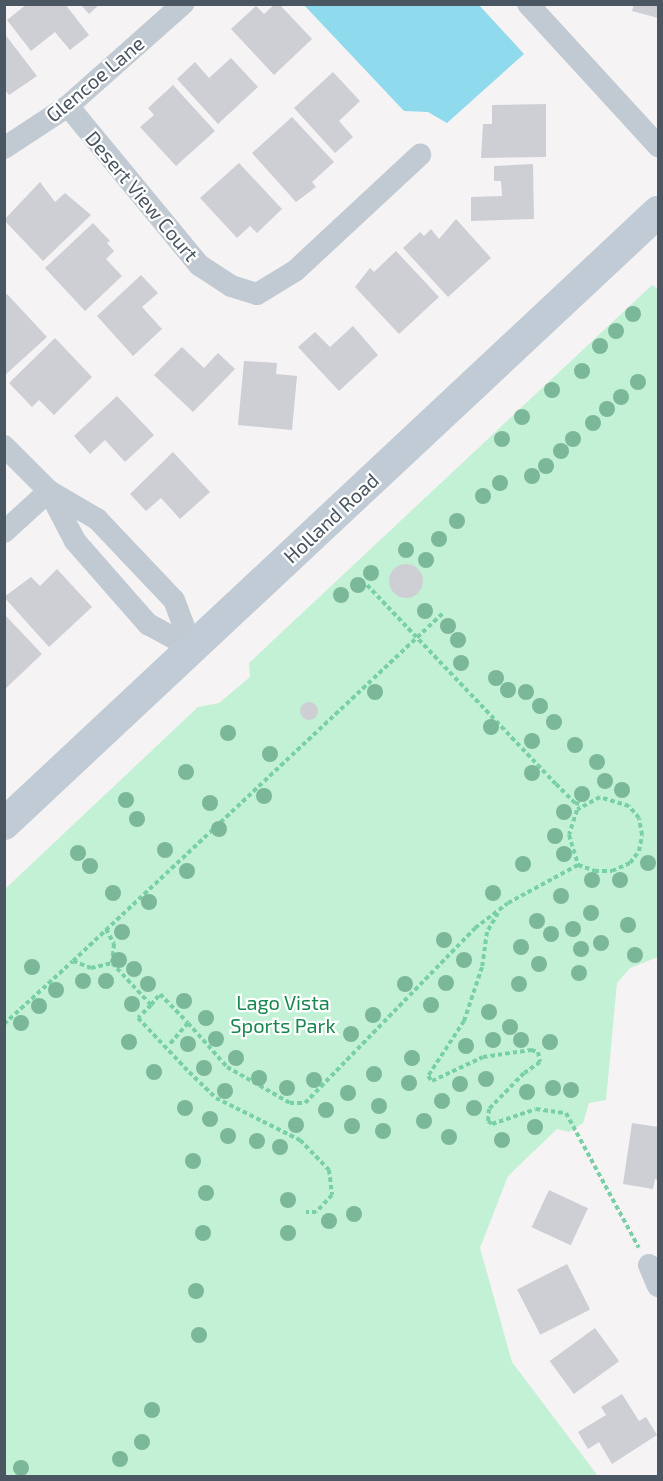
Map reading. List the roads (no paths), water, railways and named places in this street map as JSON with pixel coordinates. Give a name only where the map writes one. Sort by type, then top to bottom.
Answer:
[{"type":"main road","name":"Holland Road","points":[[4,824],[658,212]]},
{"type":"street","name":"Glencoe Lane","points":[[4,148],[68,106],[183,4]]},
{"type":"street","points":[[528,4],[658,146]]},
{"type":"street","name":"Desert View Court","points":[[68,106],[199,265],[231,286],[257,294],[296,271],[420,154]]},
{"type":"street","points":[[4,446],[49,491],[97,519],[174,600],[192,648]]},
{"type":"street","points":[[49,491],[75,541],[148,624],[192,648]]},
{"type":"street","points":[[4,532],[49,491]]},
{"type":"street","points":[[649,1265],[658,1286]]},
{"type":"water","points":[[304,5],[479,5],[524,54],[447,123],[428,112],[404,111]]},
{"type":"park label","name":"Lago Vista Sports Park","points":[[283,1014]]}]
